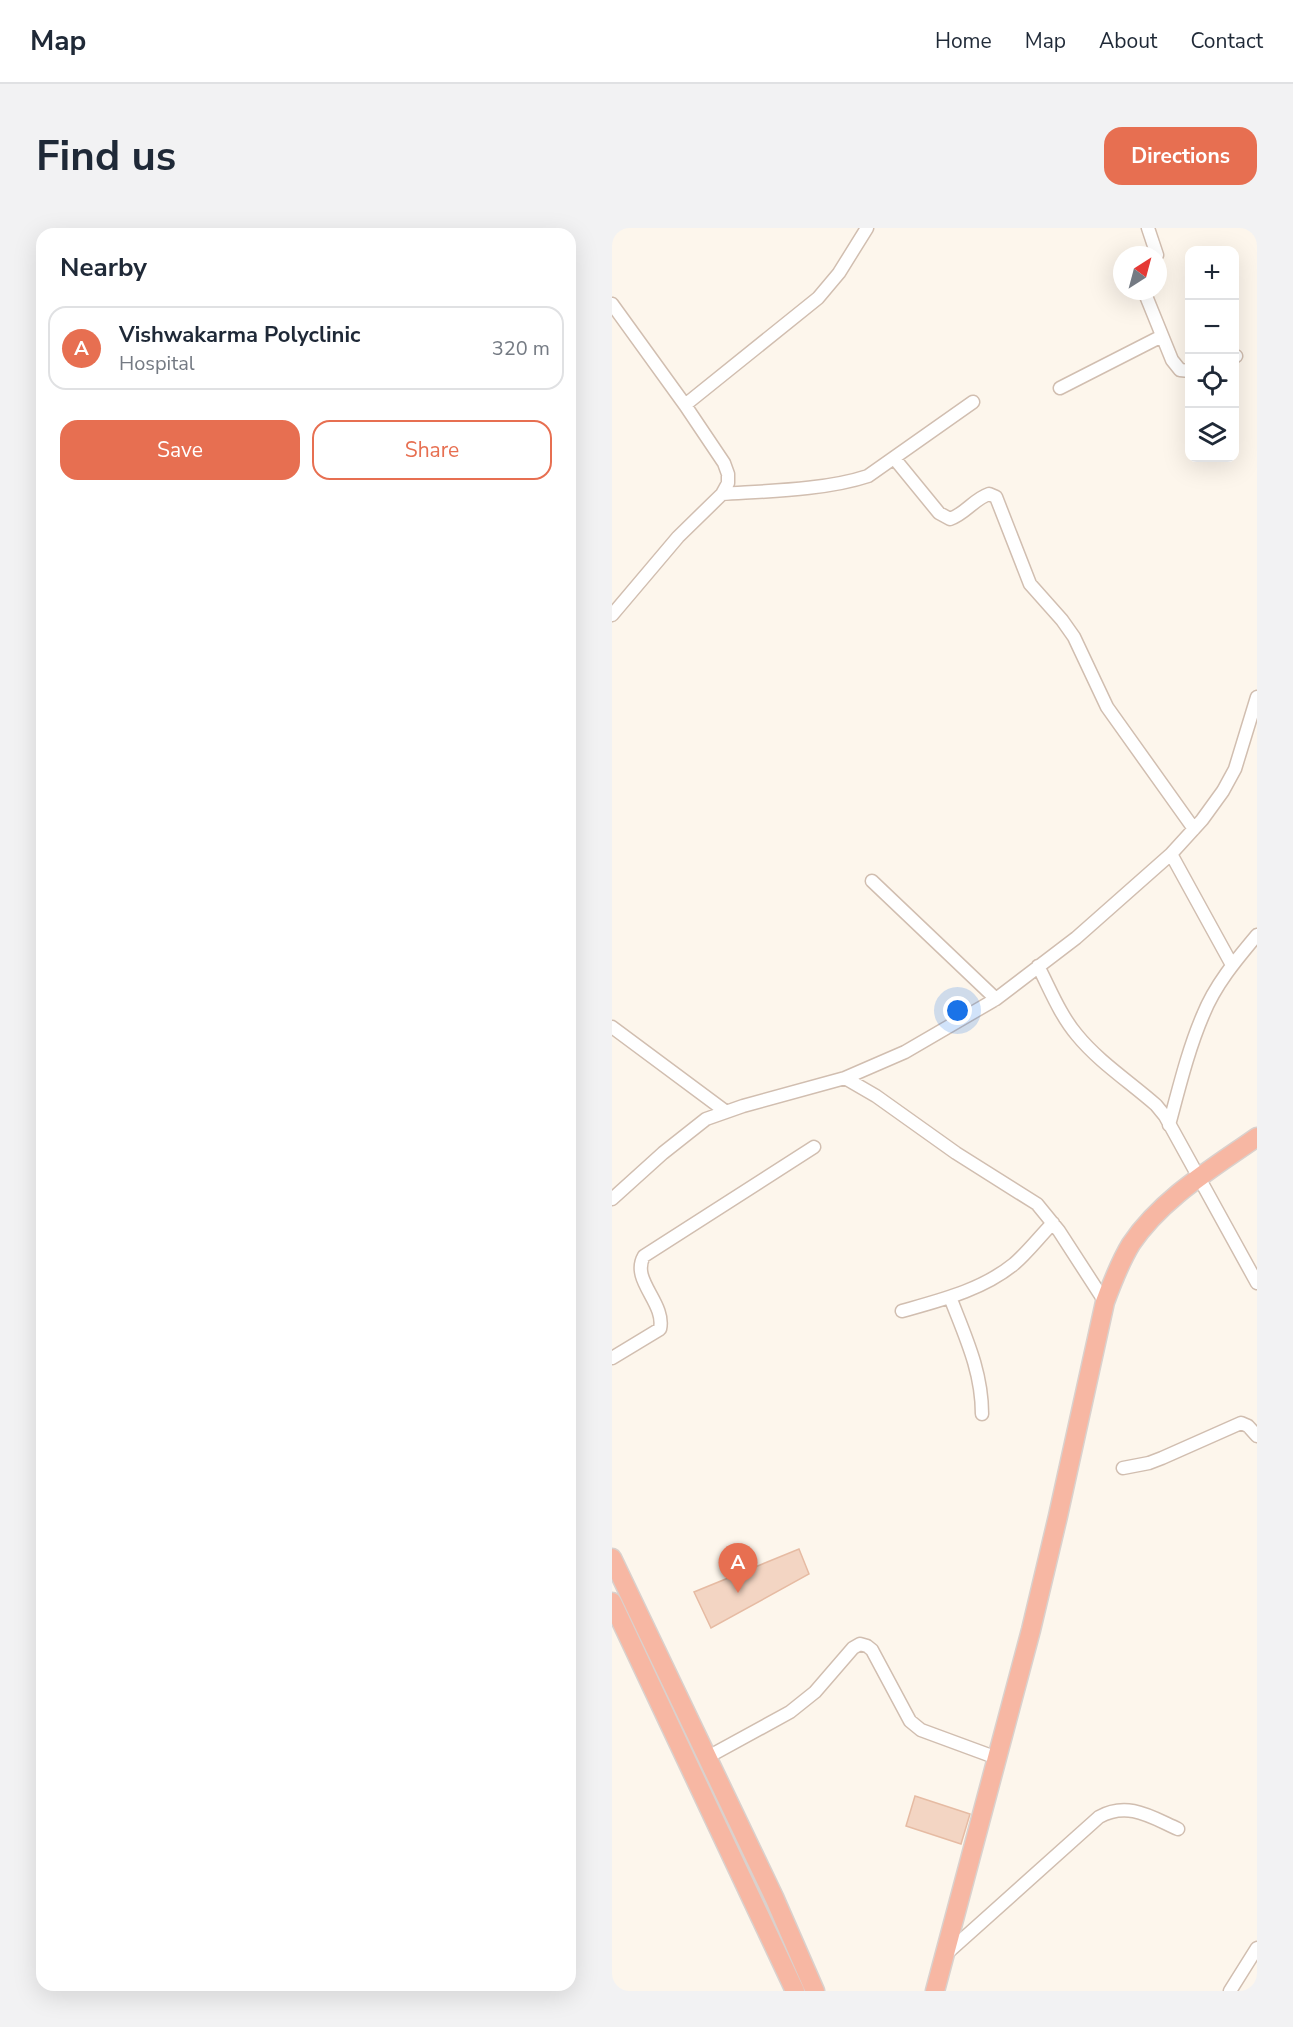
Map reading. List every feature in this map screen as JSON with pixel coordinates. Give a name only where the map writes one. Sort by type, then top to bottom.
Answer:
[{"type":"highway","points":[[935,1991],[1058,1516],[1105,1302],[1112,1281],[1131,1245],[1150,1220],[1199,1178],[1257,1137]]},
{"type":"highway","points":[[612,1558],[774,1897],[815,1991]]},
{"type":"highway","points":[[612,1602],[795,1991]]},
{"type":"street","points":[[685,405],[818,298],[839,273],[867,228]]},
{"type":"street","points":[[1148,228],[1154,246]]},
{"type":"street","points":[[1148,300],[1172,360],[1180,369],[1185,370]]},
{"type":"street","points":[[612,615],[678,537],[722,494],[728,483],[724,463],[685,405],[613,308]]},
{"type":"street","points":[[1060,388],[1162,336]]},
{"type":"street","points":[[722,494],[789,489],[856,480],[868,476],[973,402]]},
{"type":"street","points":[[894,458],[939,513],[950,519],[957,517],[981,496],[989,494],[996,497],[1030,584],[1074,637],[1107,707],[1194,829]]},
{"type":"street","points":[[612,1199],[706,1119],[726,1111],[845,1078],[905,1052],[996,999],[1076,938],[1171,854],[1194,829],[1235,769],[1257,697]]},
{"type":"street","points":[[1171,854],[1232,965]]},
{"type":"street","points":[[872,881],[996,999]]},
{"type":"street","points":[[1169,1125],[1184,1067],[1203,1014],[1232,965],[1257,935]]},
{"type":"street","points":[[1038,966],[1076,1034],[1090,1050],[1156,1106],[1169,1125],[1257,1283]]},
{"type":"street","points":[[612,1027],[726,1111]]},
{"type":"street","points":[[845,1078],[876,1096],[956,1153],[1026,1196],[1045,1212],[1105,1302]]},
{"type":"street","points":[[612,1358],[660,1329],[660,1315],[640,1272],[640,1263],[644,1256],[814,1147]]},
{"type":"street","points":[[902,1311],[950,1297],[982,1284],[1003,1272],[1016,1262],[1053,1223]]},
{"type":"street","points":[[950,1297],[977,1367],[982,1392],[982,1414]]},
{"type":"street","points":[[1123,1468],[1155,1461],[1241,1423],[1248,1426],[1257,1436]]},
{"type":"street","points":[[706,1758],[790,1712],[815,1692],[860,1644],[872,1650],[910,1721],[921,1731],[997,1758]]},
{"type":"street","points":[[944,1956],[1099,1817],[1110,1811],[1130,1810],[1178,1829]]},
{"type":"street","points":[[1230,1991],[1257,1948]]},
{"type":"building","points":[[799,1549],[809,1574],[711,1628],[694,1592]]},
{"type":"building","points":[[915,1796],[970,1814],[961,1844],[906,1826]]},
{"type":"place","name":"Vishwakarma Polyclinic","points":[[738,1593]]}]
